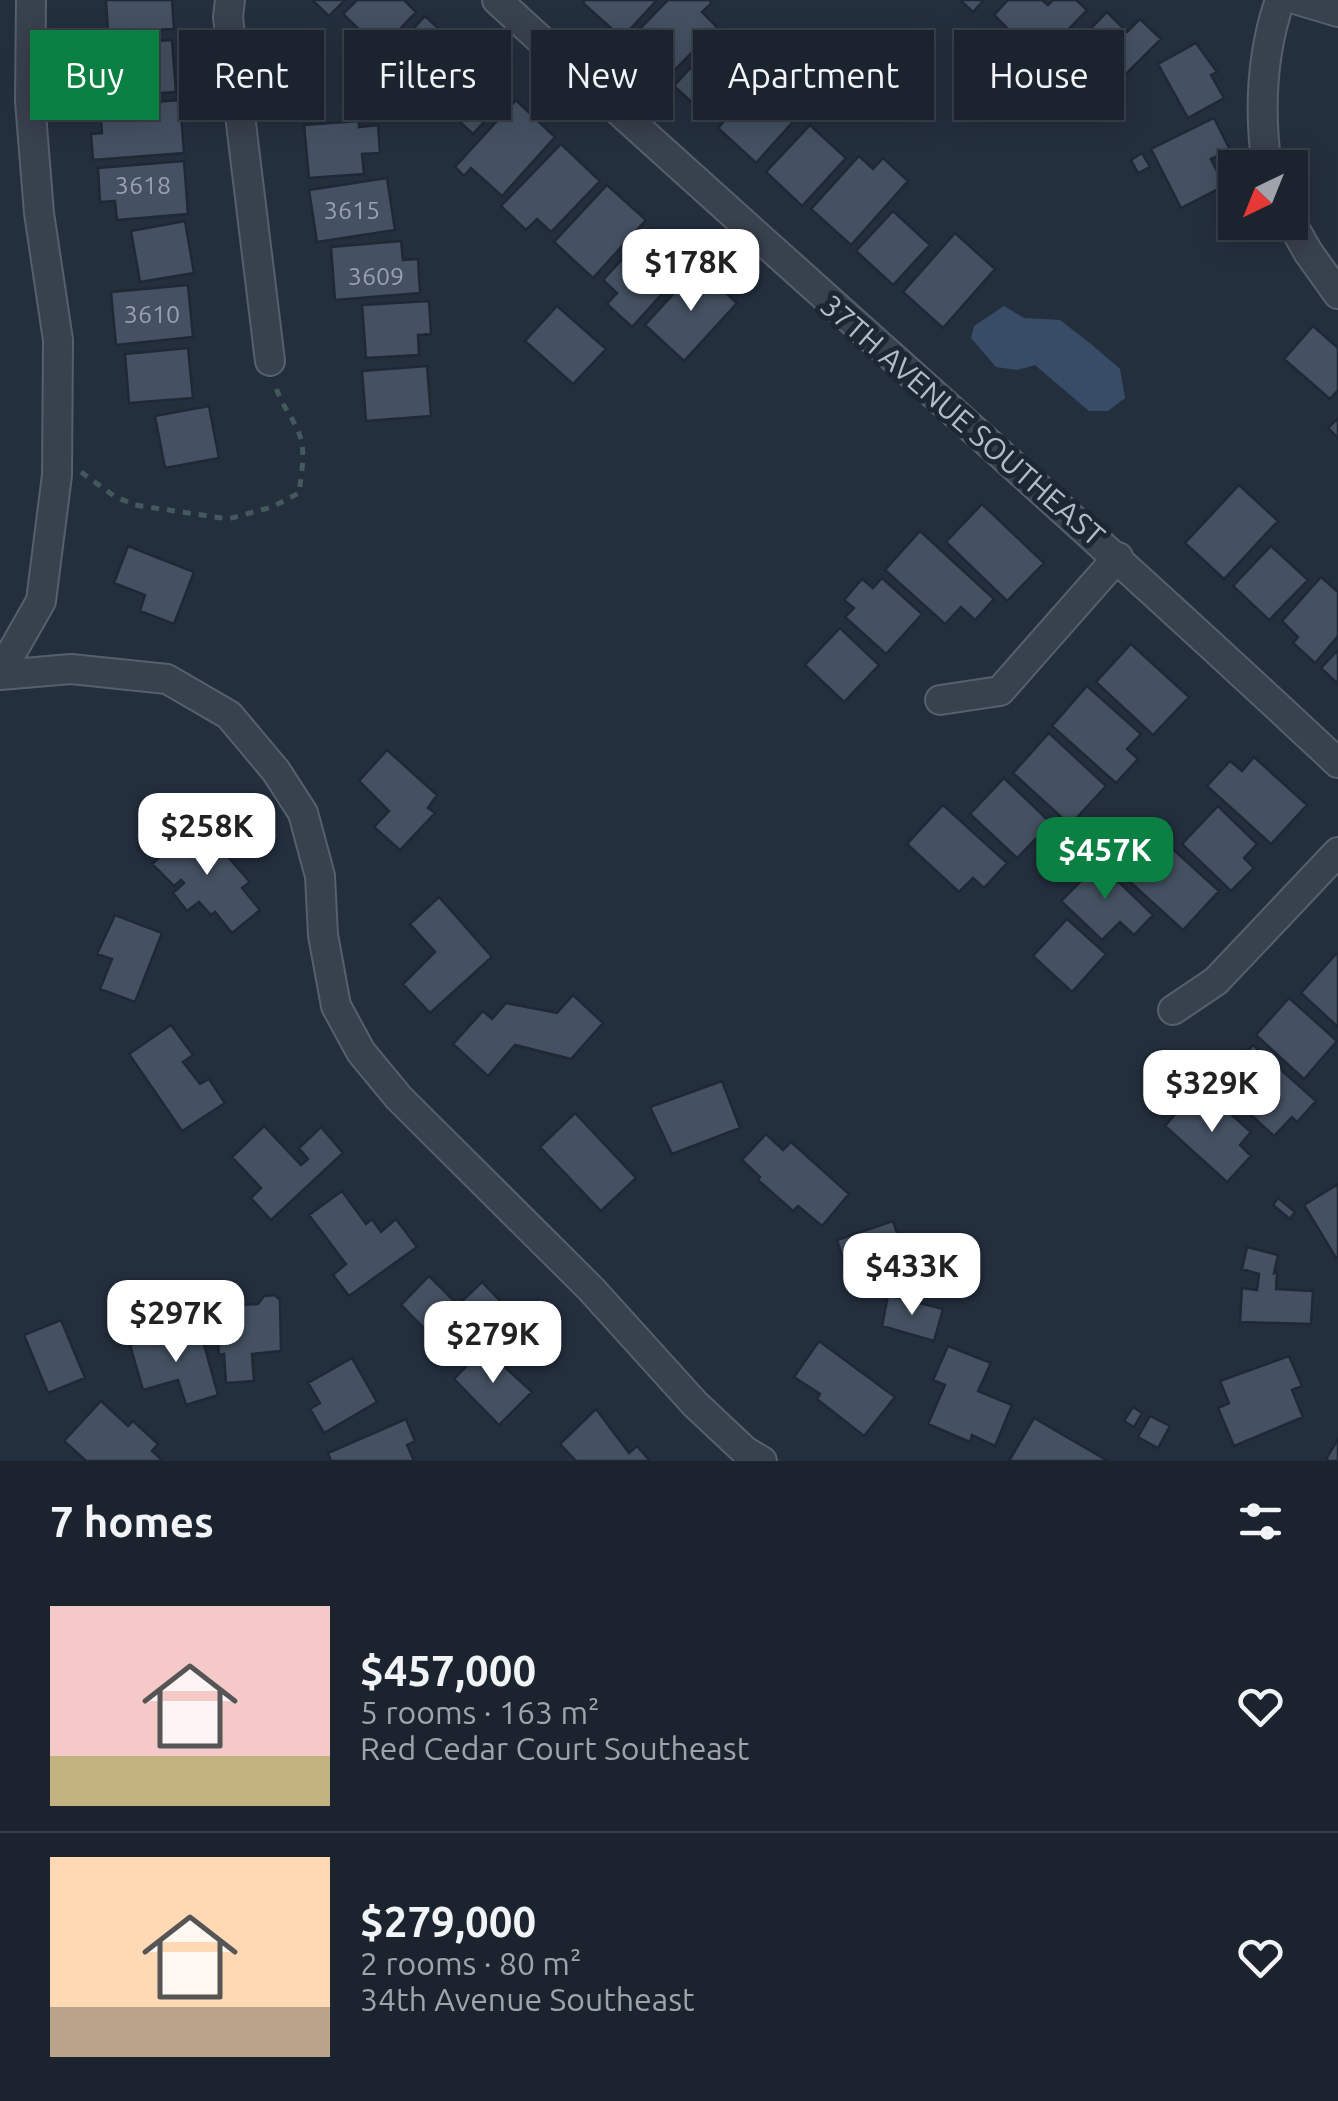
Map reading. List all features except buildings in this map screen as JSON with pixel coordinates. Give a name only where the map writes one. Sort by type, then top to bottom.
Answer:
[{"type":"street","points":[[0,674],[41,600],[58,476],[58,340],[37,194],[30,101],[30,0]]},
{"type":"street","points":[[230,0],[228,16],[270,361]]},
{"type":"street","name":"37TH AVENUE SOUTHEAST","points":[[497,0],[790,268],[1118,556],[1338,763]]},
{"type":"street","points":[[1265,150],[1261,124],[1264,65],[1280,0]]},
{"type":"street","points":[[1298,0],[1338,12]]},
{"type":"street","points":[[1301,240],[1338,294]]},
{"type":"street","points":[[940,700],[1000,691],[1118,556]]},
{"type":"street","points":[[0,674],[71,669],[167,679],[229,716],[276,771],[303,814],[320,876],[323,935],[336,1006],[361,1052],[398,1098],[591,1289],[695,1404],[745,1451],[762,1461]]},
{"type":"street","points":[[1173,1010],[1216,981],[1338,852]]},
{"type":"path","points":[[57,454],[114,496],[135,504],[228,519],[272,507],[298,493],[303,461],[300,436],[280,404],[270,361]]},
{"type":"water","points":[[1004,306],[1024,318],[1060,320],[1120,369],[1125,398],[1108,411],[1089,411],[1035,365],[1017,370],[996,367],[971,338],[974,326]]}]
